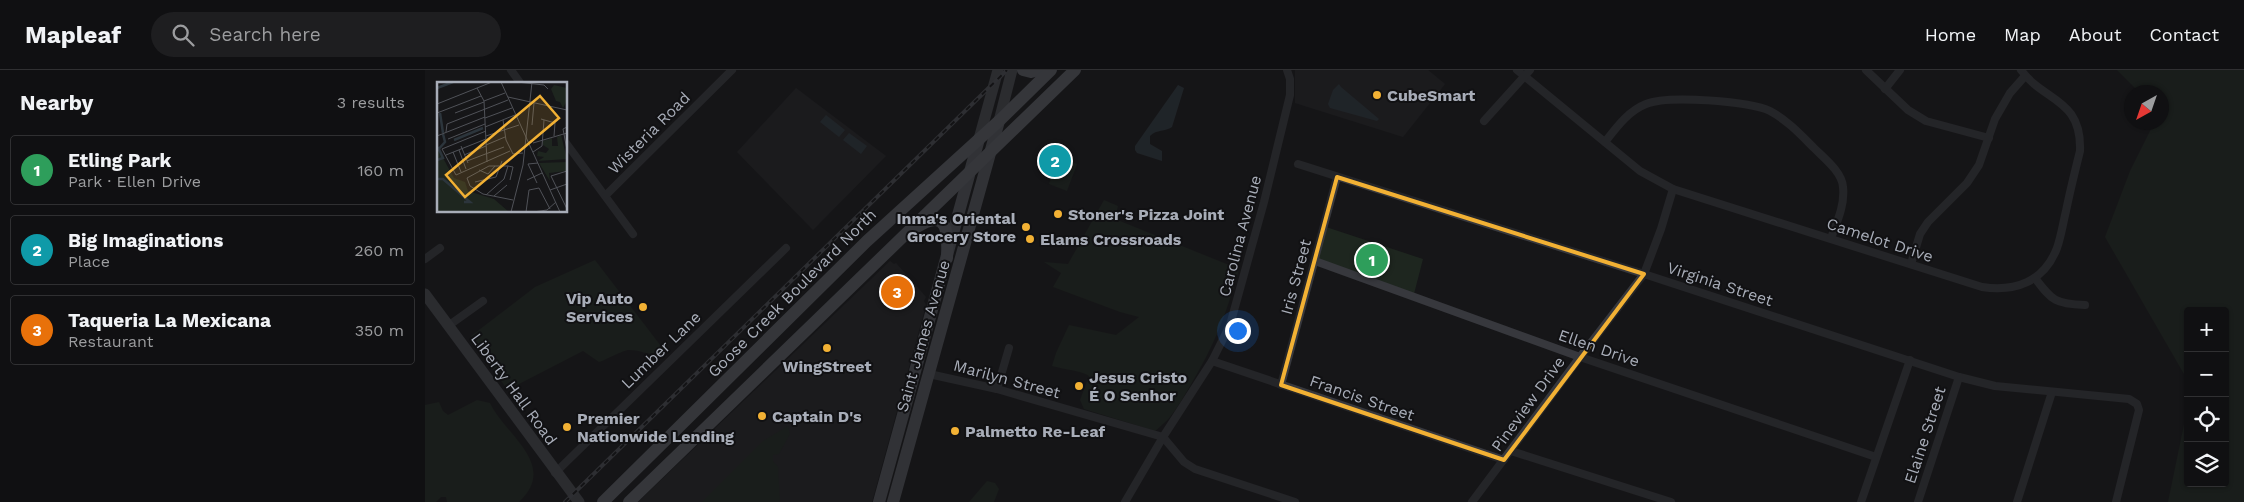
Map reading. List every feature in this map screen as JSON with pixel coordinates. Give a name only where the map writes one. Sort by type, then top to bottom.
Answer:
[{"type":"highway","points":[[1023,70],[1031,72],[1039,70]]},
{"type":"highway","name":"Goose Creek Boulevard North","points":[[603,502],[867,241],[999,121],[1051,70]]},
{"type":"highway","points":[[629,502],[1075,70]]},
{"type":"highway","points":[[904,235],[923,224],[938,220],[946,228],[948,235],[947,258]]},
{"type":"main road","points":[[979,139],[998,70]]},
{"type":"main road","points":[[999,121],[1012,70]]},
{"type":"main road","name":"Saint James Avenue","points":[[893,502],[999,121]]},
{"type":"main road","name":"Saint James Avenue","points":[[879,502],[979,139]]},
{"type":"main road","name":"Liberty Hall Road","points":[[425,294],[555,473],[579,502]]},
{"type":"main road","points":[[883,487],[886,490],[886,502]]},
{"type":"street","points":[[511,70],[520,82]]},
{"type":"street","name":"Wisteria Road","points":[[606,195],[732,70]]},
{"type":"street","name":"Carolina Avenue","points":[[1125,502],[1163,437],[1212,361],[1230,325],[1265,202],[1290,95],[1290,79],[1287,70]]},
{"type":"street","name":"Camelot Drive","points":[[1517,70],[1527,73],[1640,172],[1673,189],[1982,287],[1996,289],[2021,286],[2035,278],[2046,266],[2057,249],[2080,151],[2080,139],[2076,124],[2069,111],[2023,73]]},
{"type":"street","points":[[1866,70],[1908,110],[1927,121],[1989,138]]},
{"type":"street","points":[[1885,89],[1900,70]]},
{"type":"street","points":[[1484,121],[1527,73]]},
{"type":"street","points":[[1911,264],[1920,234],[1928,222],[1967,184],[1979,165],[1995,119],[2023,73]]},
{"type":"street","points":[[1605,142],[1621,121],[1635,110],[1646,104],[1663,100],[1733,102],[1769,111],[1791,125],[1837,172],[1843,186],[1841,209],[1831,238]]},
{"type":"street","points":[[567,144],[633,234]]},
{"type":"street","name":"Virginia Street","points":[[1298,164],[1959,377],[1995,386],[2129,399],[2137,404],[2139,410],[2116,502]]},
{"type":"street","name":"Iris Street","points":[[1281,385],[1337,177]]},
{"type":"street","name":"Pineview Drive","points":[[1472,502],[1579,356],[1644,274],[1661,229],[1673,189]]},
{"type":"street","points":[[425,259],[440,248]]},
{"type":"street","name":"Lumber Lane","points":[[555,473],[786,248]]},
{"type":"street","name":"Ellen Drive","points":[[1315,261],[1579,356],[1876,457]]},
{"type":"street","points":[[2035,278],[2055,301],[2065,304],[2085,304]]},
{"type":"street","points":[[448,326],[483,301]]},
{"type":"street","points":[[997,389],[1009,348]]},
{"type":"street","points":[[1861,502],[1910,360]]},
{"type":"street","name":"Francis Street","points":[[1212,361],[1504,460]]},
{"type":"street","name":"Marilyn Street","points":[[929,374],[997,389],[1163,437]]},
{"type":"street","name":"Elaine Street","points":[[1918,502],[1959,377]]},
{"type":"street","points":[[2017,502],[2052,392]]},
{"type":"street","points":[[1163,437],[1178,456],[1195,469],[1295,502]]},
{"type":"street","points":[[1511,451],[1671,502]]},
{"type":"highlighted area","points":[[1337,177],[1644,274],[1504,460],[1281,385]]},
{"type":"shaded area","points":[[1295,70],[1428,70],[1445,84],[1403,137],[1295,103]]},
{"type":"shaded area","points":[[2117,70],[2244,70],[2244,502],[2168,502],[2184,424],[2184,487],[2229,487],[2229,307],[2184,307],[2184,374],[2105,237],[2130,171],[2150,130],[2169,130],[2169,85],[2132,85]]},
{"type":"shaded area","points":[[1339,84],[1379,119],[1377,121],[1330,108],[1328,104],[1333,90]]},
{"type":"shaded area","points":[[1178,85],[1184,88],[1172,127],[1155,132],[1150,136],[1150,144],[1162,151],[1162,161],[1137,153],[1135,146]]},
{"type":"shaded area","points":[[796,88],[886,156],[813,230],[737,152]]},
{"type":"shaded area","points":[[826,115],[845,130],[839,137],[820,122]]},
{"type":"shaded area","points":[[849,133],[867,146],[861,154],[843,140]]},
{"type":"shaded area","points":[[1064,159],[1077,164],[1067,191],[1049,184],[1053,173],[1060,171]]},
{"type":"shaded area","points":[[1104,200],[1118,206],[1115,219],[1239,269],[1213,343],[1175,411],[1155,431],[1084,409],[1080,400],[1089,376],[1077,371],[1052,366],[1069,325],[1116,335],[1139,317],[1120,312],[1053,287],[1061,273],[1044,262],[1068,264]]},
{"type":"shaded area","points":[[1326,227],[1423,259],[1414,294],[1318,258]]},
{"type":"shaded area","points":[[595,260],[664,350],[650,354],[626,350],[599,362],[583,351],[519,384],[506,388],[471,336],[535,287]]},
{"type":"shaded area","points":[[890,261],[894,264],[896,263],[926,297],[924,301],[926,305],[872,502],[638,502]]},
{"type":"shaded area","points":[[477,400],[490,403],[525,451],[531,463],[533,475],[530,488],[519,502],[447,502],[446,497],[441,497],[436,502],[425,502],[425,405],[439,402],[443,411],[448,415]]},
{"type":"shaded area","points":[[788,426],[790,434],[779,454],[773,455],[773,461],[778,467],[780,502],[702,502],[763,441]]},
{"type":"shaded area","points":[[987,481],[995,483],[999,489],[994,502],[969,502]]},
{"type":"railway","points":[[565,502],[1007,70]]},
{"type":"place","name":"CubeSmart","points":[[1377,95]]},
{"type":"place","name":"Big Imaginations","points":[[1055,161]]},
{"type":"place","name":"Stoner's Pizza Joint","points":[[1058,214]]},
{"type":"place","name":"Inma's Oriental Grocery Store","points":[[1026,227]]},
{"type":"place","name":"Elams Crossroads","points":[[1030,239]]},
{"type":"place","name":"Etling Park","points":[[1372,260]]},
{"type":"place","name":"Taqueria La Mexicana","points":[[897,292]]},
{"type":"place","name":"Vip Auto Services","points":[[643,307]]},
{"type":"place","name":"WingStreet","points":[[827,348]]},
{"type":"place","name":"Jesus Cristo É O Senhor","points":[[1079,386]]},
{"type":"place","name":"Captain D's","points":[[762,416]]},
{"type":"place","name":"Premier Nationwide Lending","points":[[567,427]]},
{"type":"place","name":"Palmetto Re-Leaf","points":[[955,431]]}]
